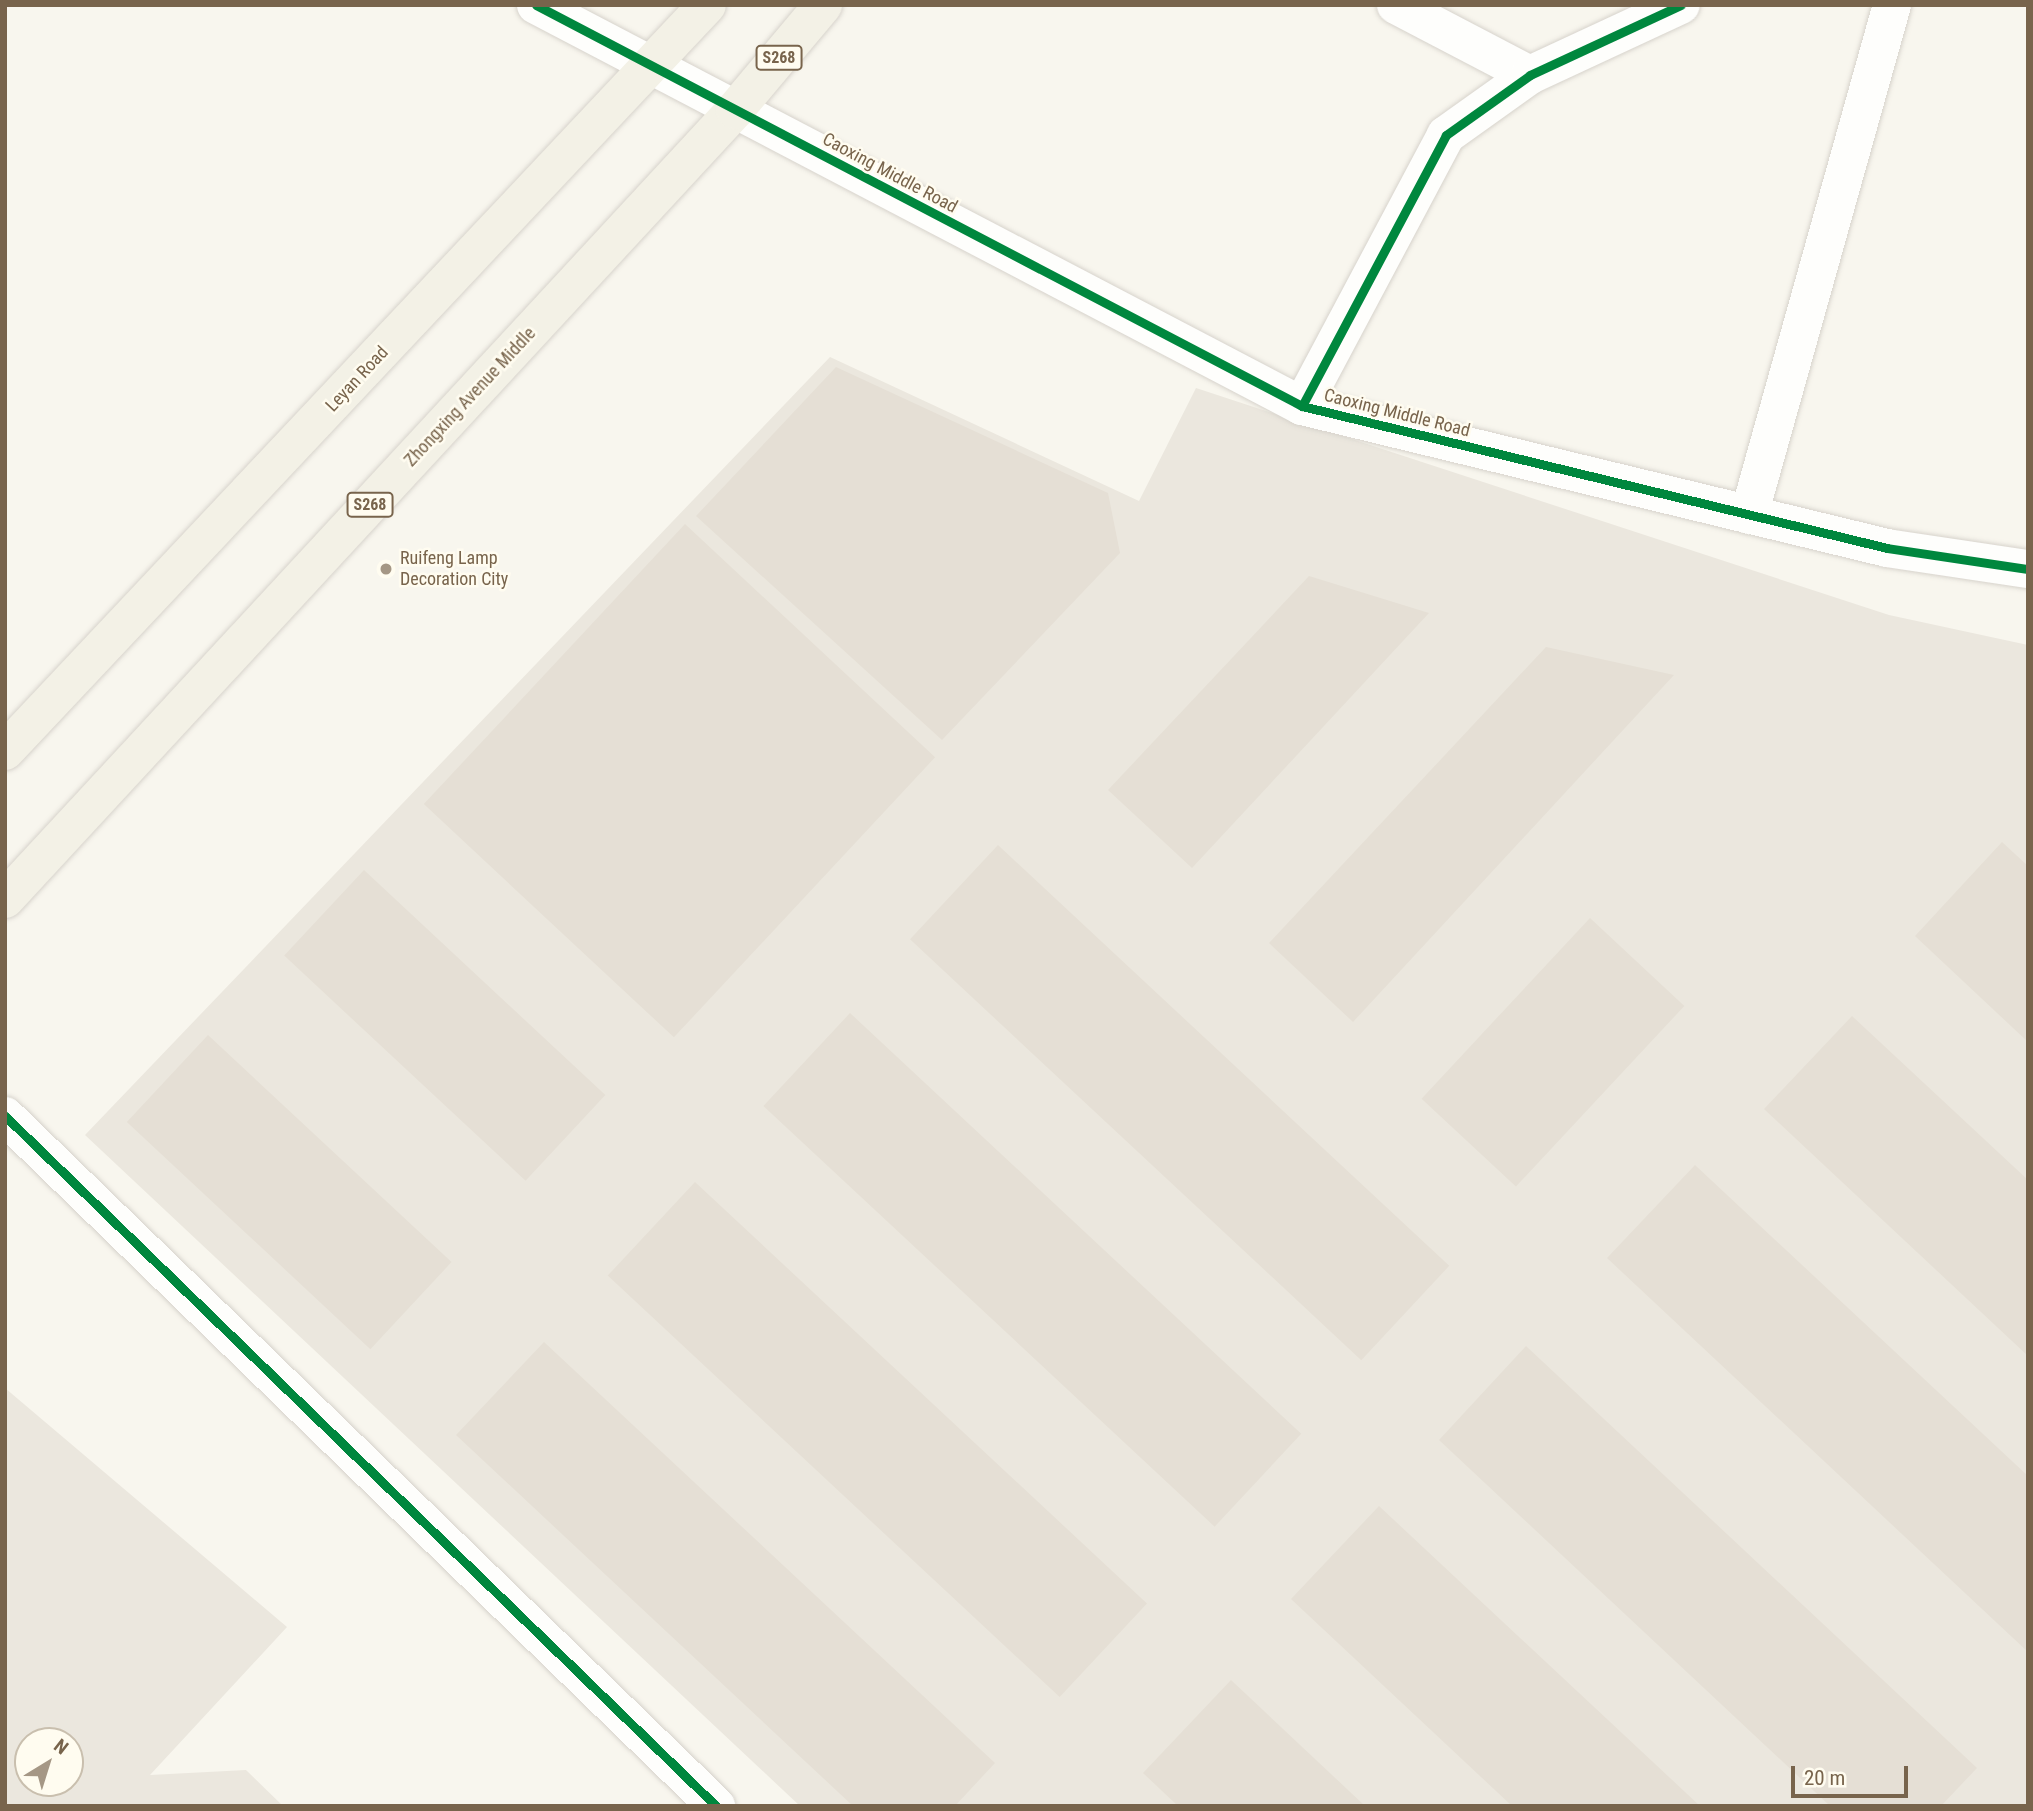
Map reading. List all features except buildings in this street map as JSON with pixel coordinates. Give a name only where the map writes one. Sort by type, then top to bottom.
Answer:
[{"type":"main road","name":"Leyan Road","points":[[5,751],[707,5]]},
{"type":"main road","name":"S268","points":[[735,110],[823,5]]},
{"type":"main road","name":"Zhongxing Avenue Middle","points":[[5,900],[735,110]]},
{"type":"street","name":"Caoxing Middle Road","points":[[536,5],[1301,406],[1887,548],[2028,569]]},
{"type":"street","points":[[1396,5],[1530,75]]},
{"type":"street","points":[[1301,406],[1446,135],[1530,75],[1681,5]]},
{"type":"street","points":[[1749,514],[1892,5]]},
{"type":"street","points":[[5,1116],[716,1806]]},
{"type":"shaded area","points":[[830,357],[1139,501],[1196,388],[1889,615],[2028,645],[2028,1806],[800,1806],[85,1135]]},
{"type":"shaded area","points":[[5,1388],[287,1627],[150,1775],[246,1770],[283,1806],[5,1806]]},
{"type":"cycle path","points":[[536,5],[1302,406],[1887,548],[2028,569]]},
{"type":"cycle path","points":[[1302,406],[1446,135],[1530,75],[1681,5]]},
{"type":"cycle path","points":[[5,1116],[716,1806]]},
{"type":"place","name":"Ruifeng Lamp Decoration City","points":[[386,569]]}]
